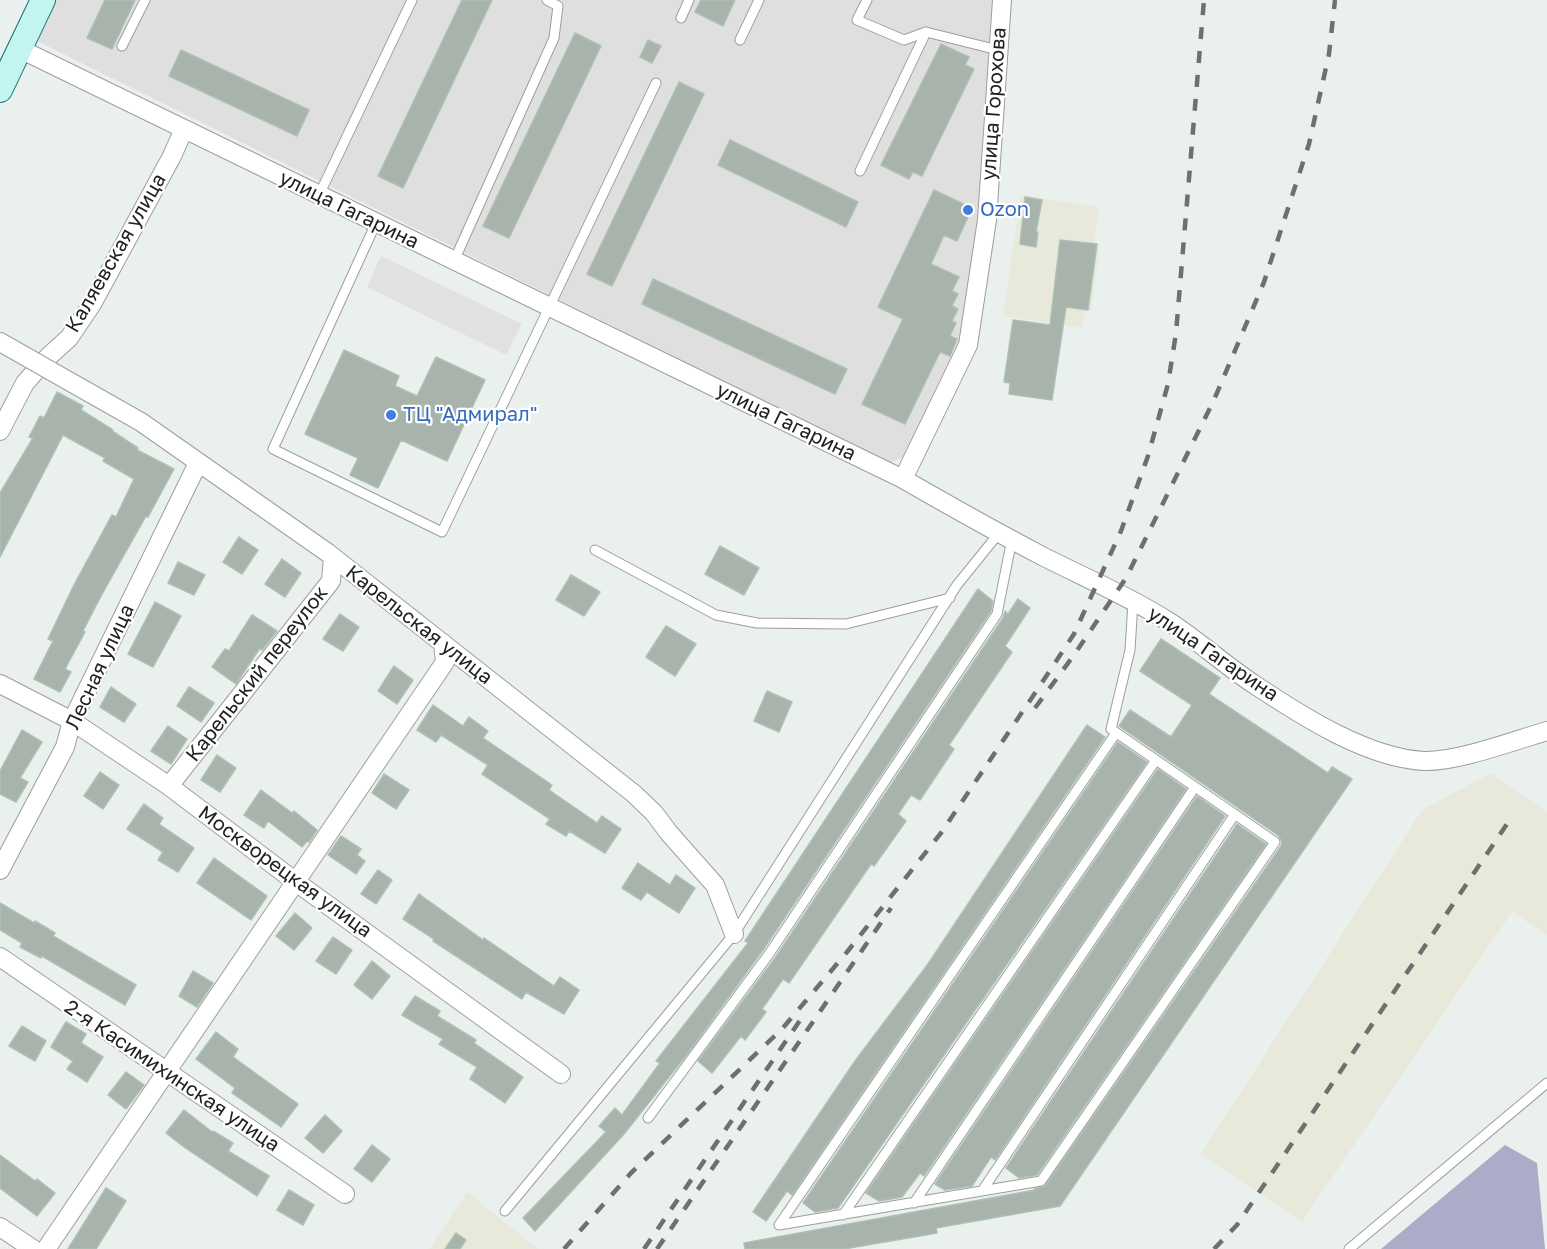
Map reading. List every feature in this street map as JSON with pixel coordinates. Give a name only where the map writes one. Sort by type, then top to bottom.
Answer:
[{"type":"street","points":[[0,90],[43,0]]},
{"type":"street","name":"улица Горохова","points":[[903,479],[968,345],[987,220],[1002,0]]},
{"type":"street","name":"улица Гагарина","points":[[20,50],[903,479],[1170,623],[1255,685],[1334,732],[1362,745],[1393,756],[1424,761],[1447,759],[1547,731]]},
{"type":"street","name":"Каляевская улица","points":[[0,431],[25,383],[69,338],[92,304],[184,129]]},
{"type":"street","name":"Карельская улица","points":[[0,342],[141,422],[333,557],[633,793],[654,813],[715,885],[734,934]]},
{"type":"street","name":"Лесная улица","points":[[0,870],[65,747],[72,721],[198,463]]},
{"type":"street","name":"Карельский переулок","points":[[169,786],[331,580],[333,557]]},
{"type":"street","points":[[46,1249],[446,662],[443,643]]},
{"type":"street","name":"Москворецкая улица","points":[[0,684],[72,721],[169,786],[296,882],[561,1074]]},
{"type":"street","name":"2-я Касимихинская улица","points":[[0,957],[345,1194]]},
{"type":"street","points":[[0,1227],[33,1249]]},
{"type":"lane","points":[[122,46],[145,0]]},
{"type":"lane","points":[[320,195],[412,0]]},
{"type":"lane","points":[[454,261],[554,38],[558,6],[546,0]]},
{"type":"lane","points":[[681,18],[689,0]]},
{"type":"lane","points":[[740,40],[759,0]]},
{"type":"lane","points":[[867,0],[857,20],[904,40],[926,32],[998,50]]},
{"type":"lane","points":[[860,171],[926,32]]},
{"type":"lane","points":[[376,223],[273,449],[442,532],[656,83]]},
{"type":"lane","points":[[505,1211],[734,934],[950,598],[1006,536]]},
{"type":"lane","points":[[648,1118],[769,954],[997,614],[1006,536]]},
{"type":"lane","points":[[595,550],[716,615],[757,623],[846,624],[950,598]]},
{"type":"lane","points":[[1116,733],[779,1225],[1041,1181],[1275,842],[1111,729],[1130,650],[1133,603]]},
{"type":"lane","points":[[843,1215],[1156,760]]},
{"type":"lane","points":[[914,1203],[1195,787]]},
{"type":"lane","points":[[982,1191],[1235,814]]},
{"type":"lane","points":[[1349,1249],[1547,1083]]},
{"type":"shaded area","points":[[56,0],[994,0],[980,220],[962,343],[904,457],[891,462],[885,461],[37,41]]},
{"type":"shaded area","points":[[1021,195],[1099,207],[1094,243],[1100,244],[1091,311],[1085,310],[1082,328],[1003,316]]},
{"type":"shaded area","points":[[381,256],[522,324],[506,355],[367,287]]},
{"type":"shaded area","points":[[1491,773],[1547,812],[1547,935],[1512,912],[1302,1222],[1201,1154],[1422,810]]},
{"type":"shaded area","points":[[1505,1145],[1537,1163],[1545,1249],[1381,1249]]},
{"type":"shaded area","points":[[467,1192],[538,1249],[429,1249]]},
{"type":"building","points":[[105,0],[135,0],[112,49],[87,38]]},
{"type":"building","points":[[462,0],[492,0],[403,188],[378,176]]},
{"type":"building","points":[[701,0],[735,0],[723,26],[695,12]]},
{"type":"building","points":[[575,33],[601,46],[509,238],[483,226]]},
{"type":"building","points":[[648,40],[661,46],[652,63],[640,57]]},
{"type":"building","points":[[941,44],[969,57],[965,65],[974,69],[922,176],[913,172],[909,179],[881,165]]},
{"type":"building","points":[[181,50],[309,110],[297,136],[169,76]]},
{"type":"building","points":[[679,82],[704,94],[612,286],[587,274]]},
{"type":"building","points":[[730,140],[858,202],[846,227],[718,165]]},
{"type":"building","points":[[934,190],[972,208],[957,241],[944,235],[931,264],[959,277],[952,291],[958,294],[952,306],[958,309],[952,321],[956,323],[950,336],[957,339],[950,356],[940,352],[905,424],[862,404],[903,319],[878,307]]},
{"type":"building","points":[[1025,197],[1042,200],[1036,232],[1038,232],[1036,247],[1020,244]]},
{"type":"building","points":[[1060,240],[1097,244],[1088,310],[1066,307],[1052,400],[1009,394],[1010,383],[1004,382],[1013,320],[1050,325]]},
{"type":"building","points":[[653,279],[847,369],[835,394],[642,304]]},
{"type":"building","name":"ТЦ \"Адмирал\"","points":[[344,350],[399,376],[395,386],[417,396],[436,357],[485,380],[447,461],[401,440],[378,488],[350,475],[358,458],[305,434]]},
{"type":"building","points":[[57,392],[83,406],[81,410],[113,430],[138,448],[137,450],[174,469],[83,631],[85,632],[65,669],[71,672],[60,692],[34,679],[53,641],[48,639],[75,583],[112,515],[116,517],[134,479],[103,461],[105,458],[63,435],[0,557],[0,493],[33,438],[29,437],[40,416],[44,418]]},
{"type":"building","points":[[239,537],[258,550],[242,574],[223,562]]},
{"type":"building","points":[[720,546],[759,568],[744,595],[705,574]]},
{"type":"building","points":[[282,559],[301,573],[285,597],[265,584]]},
{"type":"building","points":[[178,562],[205,575],[194,595],[168,583]]},
{"type":"building","points":[[571,575],[600,592],[584,616],[556,600]]},
{"type":"building","points":[[978,589],[993,601],[991,611],[763,950],[688,1053],[624,1134],[535,1231],[523,1218],[606,1132],[599,1126],[615,1108],[622,1115],[660,1063],[656,1061],[748,943],[745,941]]},
{"type":"building","points":[[1018,599],[1030,608],[1005,646],[1012,652],[949,745],[954,749],[920,800],[911,795],[898,814],[906,821],[874,866],[871,864],[789,983],[783,979],[762,1009],[766,1012],[745,1040],[741,1036],[712,1073],[698,1061],[775,958],[1003,618],[1005,611],[1008,614]]},
{"type":"building","points":[[155,602],[181,616],[153,667],[128,654]]},
{"type":"building","points":[[340,614],[359,627],[343,651],[323,639]]},
{"type":"building","points":[[252,615],[277,631],[262,650],[260,648],[236,684],[212,667],[225,649],[229,651]]},
{"type":"building","points":[[666,626],[696,644],[675,676],[646,657]]},
{"type":"building","points":[[1161,639],[1220,678],[1209,694],[1328,773],[1332,767],[1352,779],[1060,1206],[936,1228],[937,1233],[844,1249],[745,1249],[744,1243],[1035,1190],[1045,1186],[1281,846],[1279,836],[1119,726],[1130,710],[1171,737],[1192,705],[1140,671]]},
{"type":"building","points":[[394,666],[413,680],[397,704],[378,691]]},
{"type":"building","points":[[111,687],[136,704],[124,722],[100,707]]},
{"type":"building","points":[[189,687],[214,703],[201,722],[177,706]]},
{"type":"building","points":[[767,691],[792,702],[779,732],[754,721]]},
{"type":"building","points":[[433,705],[463,726],[469,717],[488,731],[483,738],[552,785],[549,790],[597,823],[602,816],[621,829],[605,853],[569,831],[566,836],[546,824],[550,819],[482,774],[488,765],[441,735],[436,742],[417,730]]},
{"type":"building","points":[[1087,725],[1105,737],[792,1195],[787,1191],[766,1221],[753,1212],[855,1061],[928,964]]},
{"type":"building","points":[[168,726],[187,739],[171,764],[151,751]]},
{"type":"building","points":[[22,730],[42,742],[20,778],[28,782],[16,802],[0,794],[0,771]]},
{"type":"building","points":[[1118,742],[1147,762],[838,1208],[815,1212],[803,1203]]},
{"type":"building","points":[[217,755],[236,768],[220,792],[201,780]]},
{"type":"building","points":[[1158,769],[1186,789],[924,1176],[920,1173],[902,1197],[879,1201],[866,1193]]},
{"type":"building","points":[[100,772],[119,785],[103,809],[84,796]]},
{"type":"building","points":[[384,774],[409,790],[396,809],[372,793]]},
{"type":"building","points":[[261,790],[292,813],[294,811],[317,830],[309,842],[307,841],[302,847],[268,821],[264,828],[244,815]]},
{"type":"building","points":[[1197,796],[1225,816],[995,1160],[991,1157],[972,1186],[945,1190],[935,1184]]},
{"type":"building","points":[[144,804],[163,818],[159,824],[194,848],[178,872],[158,860],[163,852],[127,829]]},
{"type":"building","points":[[1237,824],[1266,844],[1037,1175],[1019,1178],[1006,1168]]},
{"type":"building","points":[[341,836],[361,849],[357,855],[365,861],[356,874],[328,855]]},
{"type":"building","points":[[214,858],[267,896],[251,920],[197,883]]},
{"type":"building","points":[[638,863],[670,885],[676,875],[695,888],[679,913],[647,892],[641,900],[622,888]]},
{"type":"building","points":[[378,870],[392,880],[376,904],[361,894]]},
{"type":"building","points":[[419,894],[483,940],[484,938],[554,986],[560,977],[579,990],[564,1014],[526,992],[522,999],[403,919]]},
{"type":"building","points":[[0,903],[55,933],[53,936],[136,985],[125,1005],[42,956],[41,958],[20,947],[22,943],[0,930]]},
{"type":"building","points":[[295,913],[312,928],[294,950],[276,936]]},
{"type":"building","points":[[333,937],[352,950],[336,974],[316,961]]},
{"type":"building","points":[[372,961],[390,976],[372,999],[354,985]]},
{"type":"building","points":[[193,971],[213,983],[197,1007],[179,996]]},
{"type":"building","points":[[415,996],[440,1011],[437,1016],[476,1040],[474,1043],[523,1077],[505,1103],[470,1079],[477,1067],[439,1044],[443,1039],[402,1015]]},
{"type":"building","points":[[66,1022],[86,1034],[81,1043],[103,1057],[87,1082],[67,1069],[73,1061],[51,1047]]},
{"type":"building","points":[[22,1026],[46,1041],[35,1061],[9,1046]]},
{"type":"building","points":[[216,1032],[238,1049],[233,1057],[298,1104],[281,1127],[232,1093],[235,1088],[196,1059]]},
{"type":"building","points":[[126,1072],[144,1085],[126,1109],[108,1095]]},
{"type":"building","points":[[184,1110],[212,1132],[233,1143],[228,1151],[269,1176],[257,1196],[166,1133]]},
{"type":"building","points":[[325,1115],[342,1131],[323,1153],[305,1138]]},
{"type":"building","points":[[372,1145],[390,1159],[372,1182],[354,1169]]},
{"type":"building","points":[[0,1155],[55,1193],[37,1216],[0,1188]]},
{"type":"building","points":[[106,1188],[126,1201],[96,1249],[68,1249]]},
{"type":"building","points":[[289,1190],[314,1205],[303,1225],[277,1210]]},
{"type":"building","points":[[456,1233],[466,1240],[460,1249],[445,1249]]},
{"type":"railway","points":[[564,1249],[631,1173],[782,1029],[847,952],[941,833],[1074,634],[1121,531],[1148,456],[1168,384],[1176,333],[1204,0]]},
{"type":"railway","points":[[1035,708],[1126,578],[1214,400],[1264,282],[1309,144],[1329,54],[1335,0]]},
{"type":"railway","points":[[1214,1249],[1237,1225],[1511,818]]},
{"type":"railway","points":[[657,1249],[891,908]]},
{"type":"railway","points":[[644,1249],[803,1016]]},
{"type":"place","name":"Ozon","points":[[968,210]]},
{"type":"place","name":"ТЦ \"Адмирал\"","points":[[391,415]]}]
